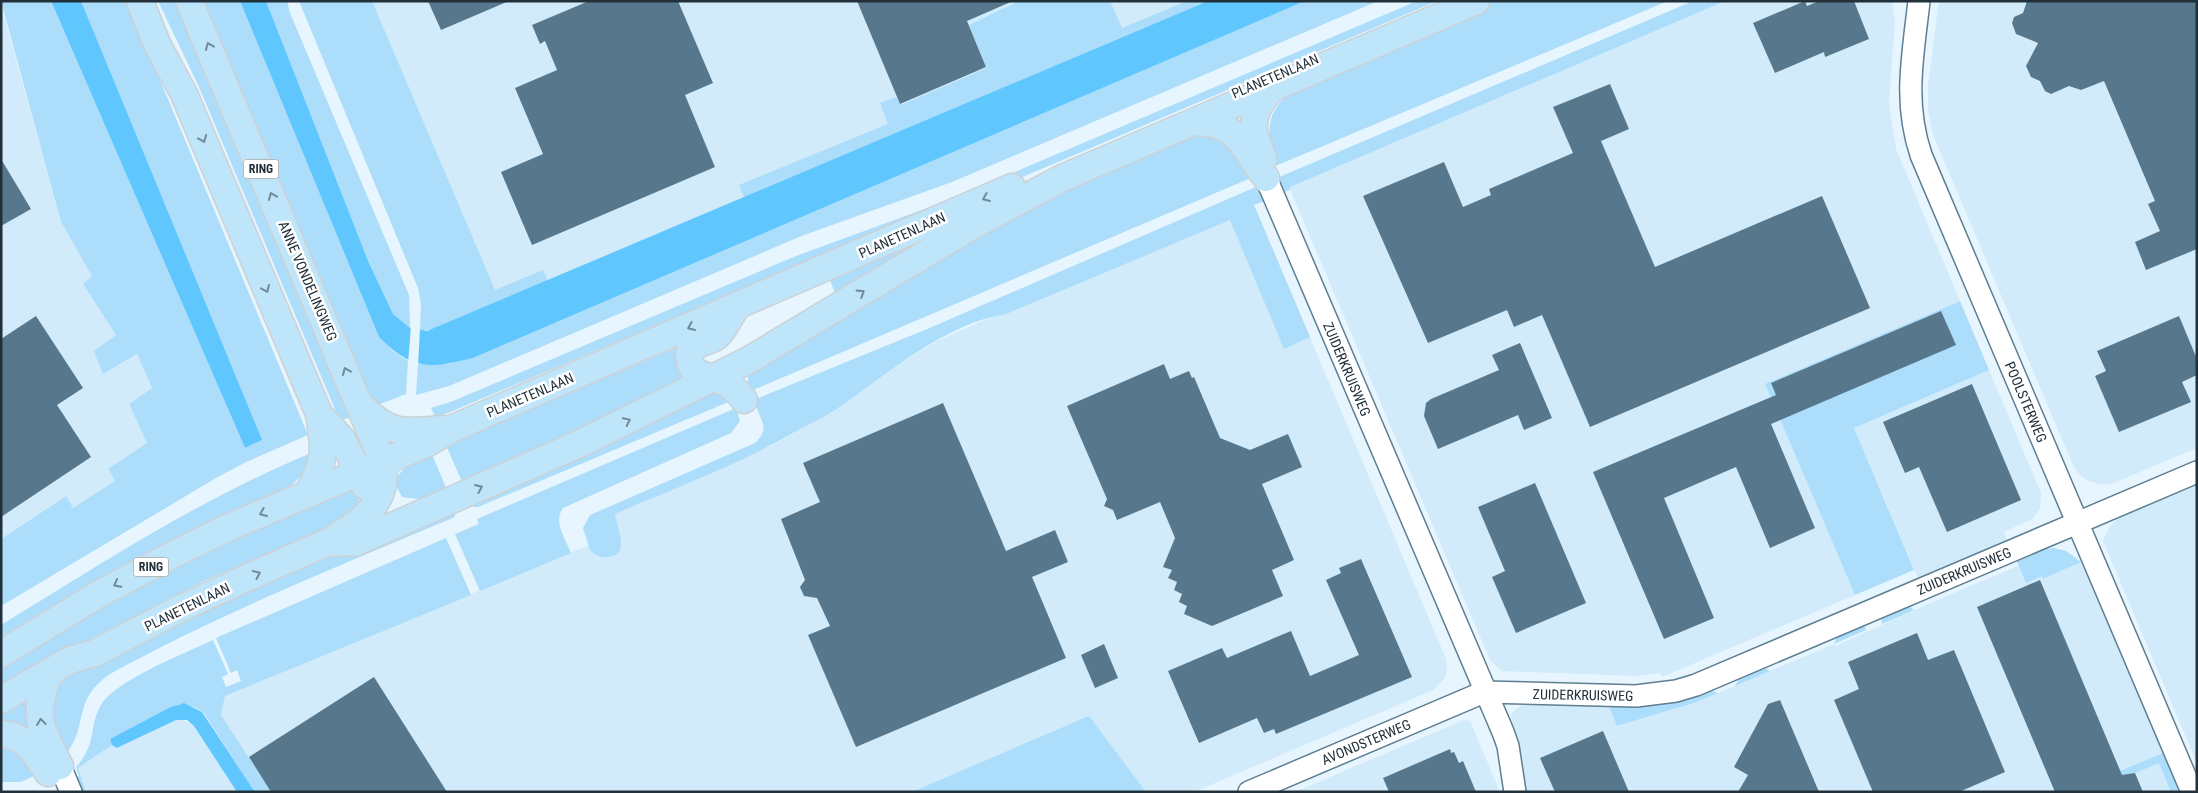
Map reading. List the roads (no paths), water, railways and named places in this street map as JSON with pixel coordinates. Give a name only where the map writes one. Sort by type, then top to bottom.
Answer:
[{"type":"main road","points":[[140,1],[158,46],[184,94],[319,414],[324,448],[317,478],[308,493]]},
{"type":"main road","name":"ANNE VONDELINGWEG","points":[[189,1],[383,462],[384,479],[378,499],[372,509],[359,523],[326,543]]},
{"type":"main road","name":"PLANETENLAAN","points":[[1,654],[99,594],[227,528],[426,444],[453,428],[1450,1]]},
{"type":"main road","name":"PLANETENLAAN","points":[[1,700],[70,660],[95,653],[181,608],[326,543],[356,542],[579,444],[747,361],[972,226],[1062,178],[1476,1]]},
{"type":"main road","points":[[1266,178],[1263,156],[1255,136],[1254,119],[1260,103],[1271,90]]},
{"type":"main road","points":[[1193,122],[1217,124],[1237,134],[1266,178]]},
{"type":"main road","points":[[790,336],[809,314],[821,306],[825,299],[822,283],[817,279],[808,277]]},
{"type":"main road","points":[[713,377],[699,375],[691,367],[689,354],[695,346],[716,337],[736,308]]},
{"type":"main road","points":[[360,405],[373,418],[392,429],[412,431],[453,428]]},
{"type":"main road","name":"PLANETENLAAN","points":[[319,414],[342,439],[362,482],[378,499],[398,507],[434,508]]},
{"type":"main road","points":[[50,671],[39,704],[44,737],[56,777]]},
{"type":"main road","points":[[1,734],[18,738],[26,743],[56,777]]},
{"type":"street","name":"POOLSTERWEG","points":[[1919,1],[1909,92],[1915,138],[2192,792]]},
{"type":"street","name":"ZUIDERKRUISWEG","points":[[1266,178],[1484,692],[1636,696],[1676,691],[1696,685],[2197,472]]},
{"type":"street","name":"AVONDSTERWEG","points":[[1249,792],[1484,692]]},
{"type":"street","points":[[1484,692],[1508,746],[1515,792]]},
{"type":"street","points":[[56,777],[71,792]]},
{"type":"water","points":[[51,1],[81,1],[262,440],[245,448]]},
{"type":"water","points":[[240,1],[266,1],[369,263],[393,314],[410,328],[427,331],[1208,1],[1305,1],[473,358],[433,365],[411,361],[401,356],[379,337]]},
{"type":"water","points":[[184,703],[202,712],[255,792],[237,792],[194,726],[187,720],[176,720],[117,748],[112,745],[110,739],[171,707]]}]
